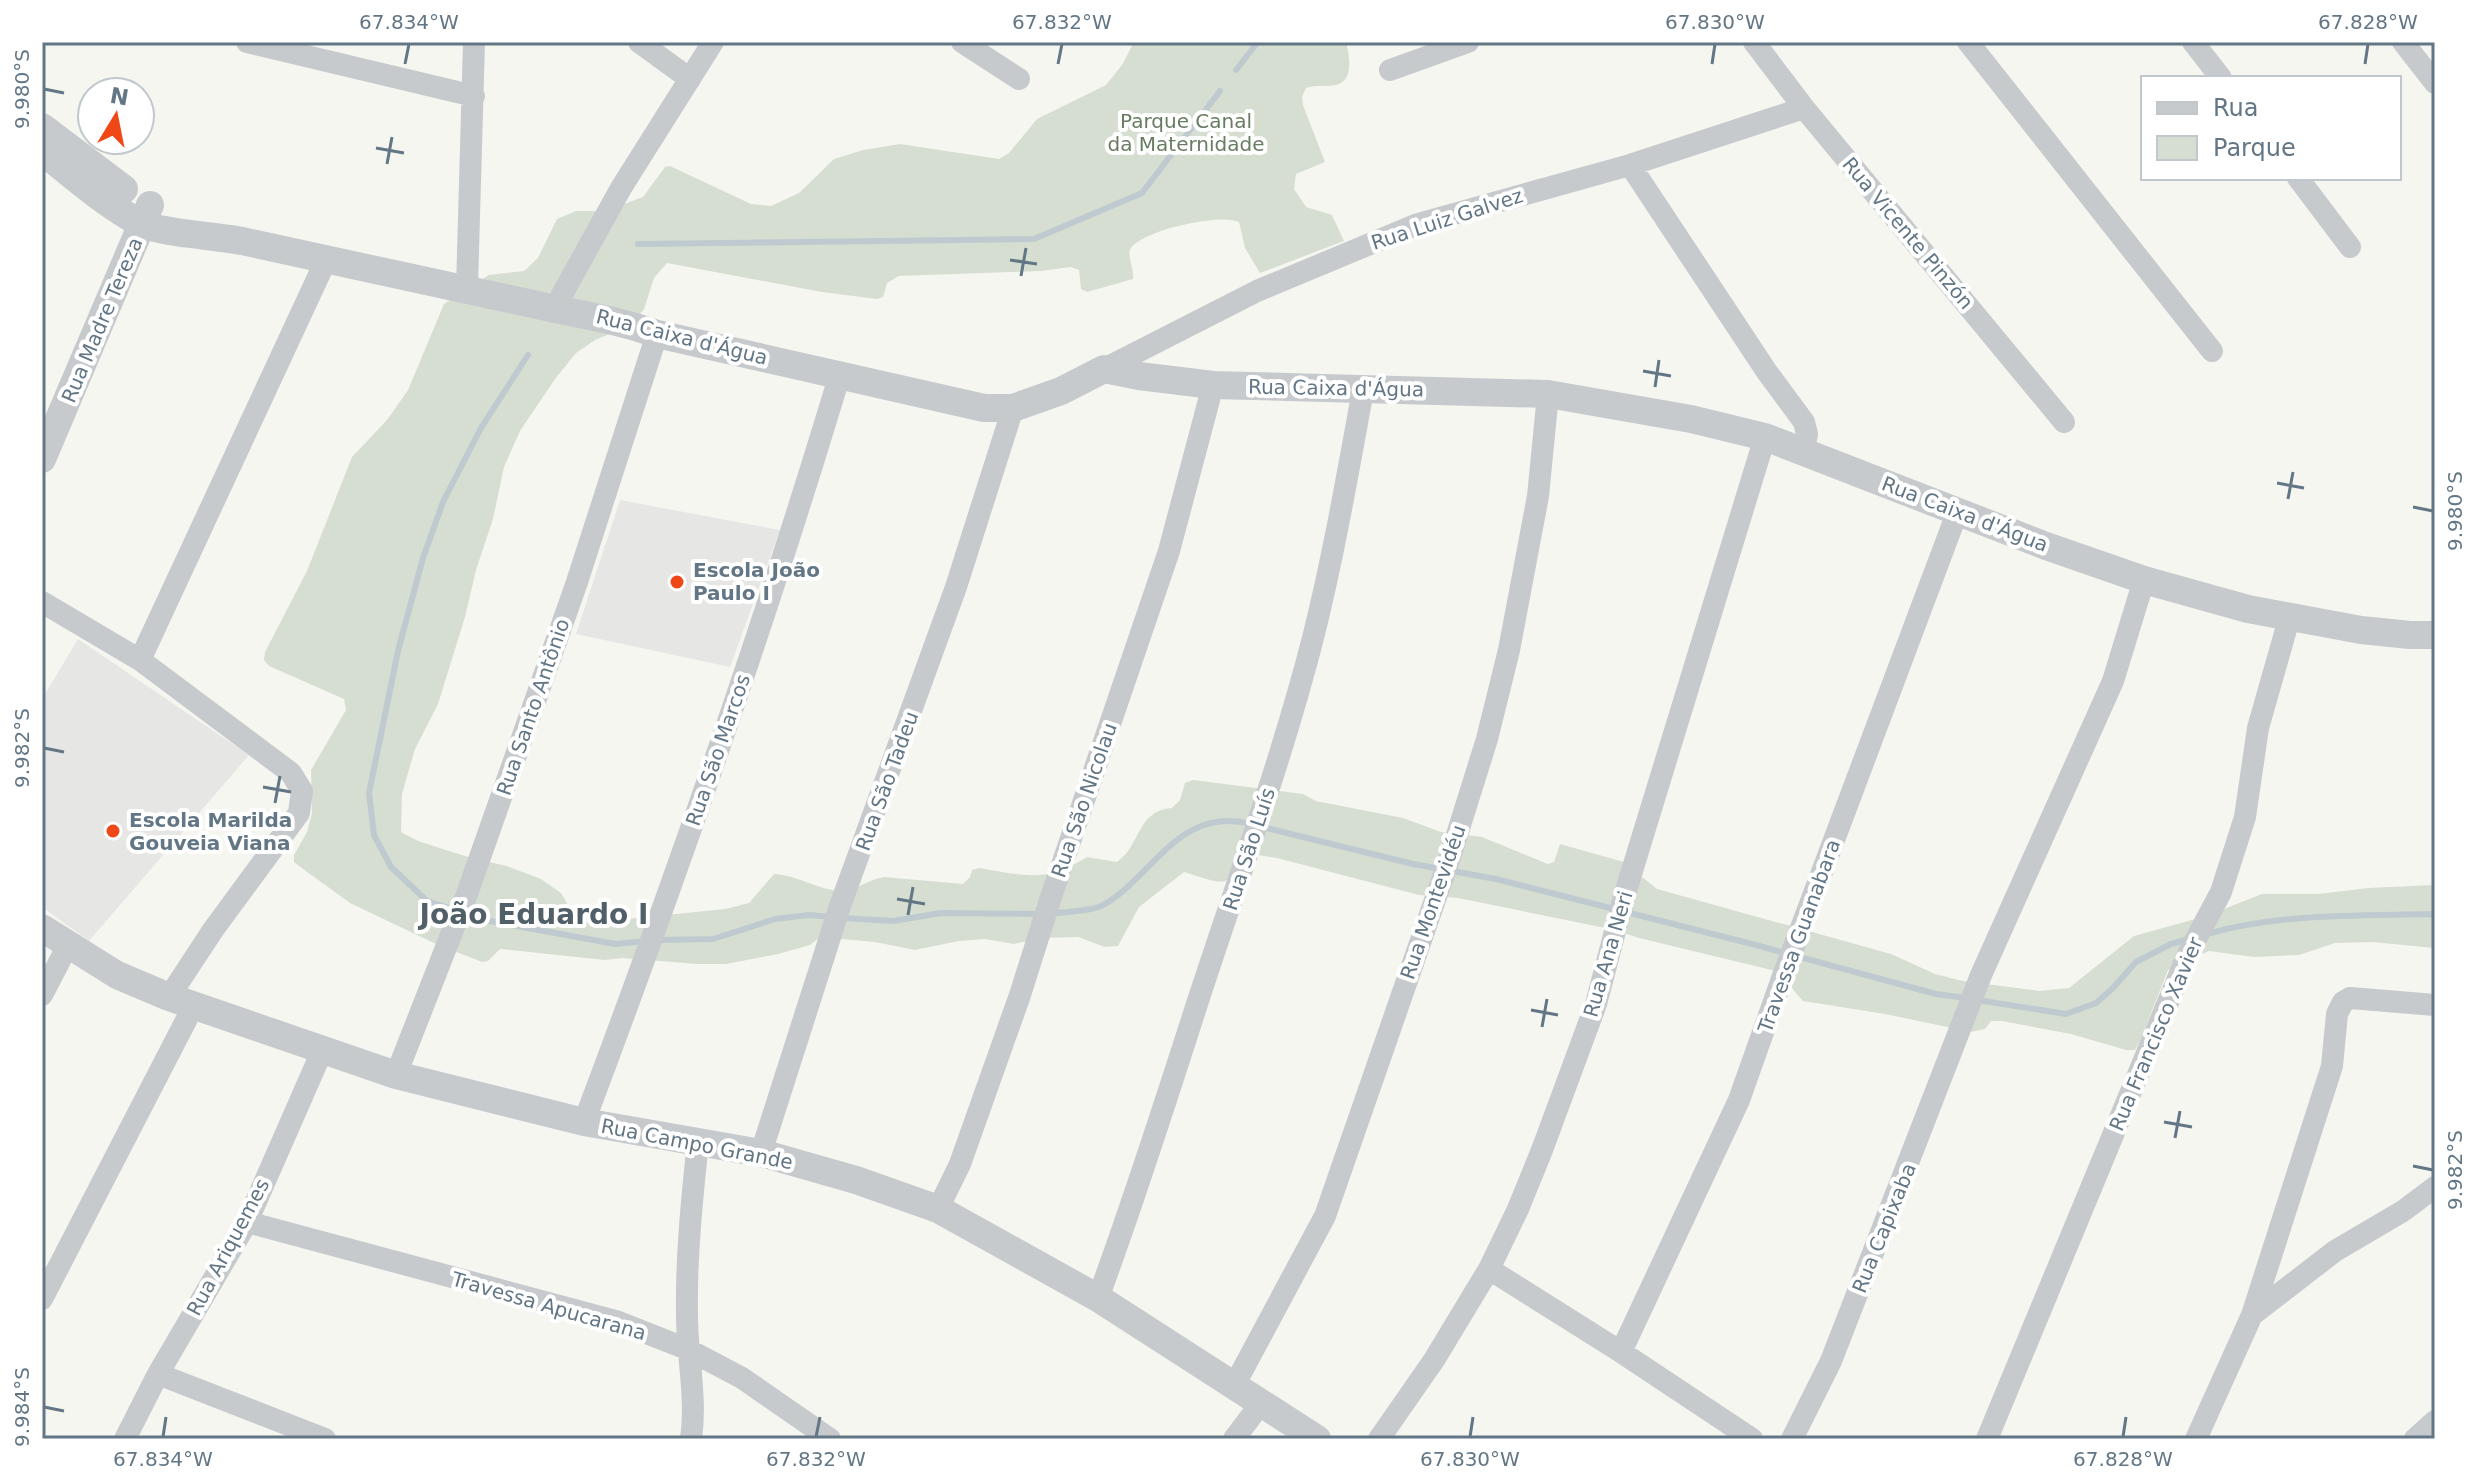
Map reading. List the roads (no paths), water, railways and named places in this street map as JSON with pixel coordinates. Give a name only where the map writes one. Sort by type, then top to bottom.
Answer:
[{"type":"street","points":[[247,42],[474,96]]},
{"type":"street","points":[[467,287],[474,42]]},
{"type":"street","points":[[639,42],[690,79]]},
{"type":"street","points":[[554,309],[621,188],[713,42]]},
{"type":"street","points":[[962,42],[1019,79]]},
{"type":"street","points":[[1390,70],[1468,42]]},
{"type":"street","name":"Rua Vicente Pinzón","points":[[1754,42],[1804,108],[2064,422]]},
{"type":"street","points":[[1968,42],[2212,351]]},
{"type":"street","points":[[2193,42],[2219,76]]},
{"type":"street","points":[[2403,42],[2435,83]]},
{"type":"street","name":"Rua Luiz Galvez","points":[[1104,369],[1257,291],[1405,229],[1630,165],[1804,108]]},
{"type":"street","name":"Rua Caixa d'Água","points":[[42,127],[146,215]]},
{"type":"street","name":"Rua Caixa d'Água","points":[[42,151],[91,189],[146,215],[229,239],[467,287],[618,321],[657,334],[984,408],[1013,408],[1061,391],[1104,369],[1213,385],[1548,394],[1691,419],[1765,437],[1957,513],[2144,580],[2289,619],[2410,635],[2435,635]]},
{"type":"street","points":[[1630,165],[1767,372],[1804,422],[1807,434],[1804,450]]},
{"type":"street","points":[[2300,180],[2350,247]]},
{"type":"street","points":[[91,189],[110,212],[124,238],[125,267]]},
{"type":"street","name":"Rua Madre Tereza","points":[[42,459],[146,215]]},
{"type":"street","points":[[140,660],[326,260]]},
{"type":"street","name":"Rua Santo Antônio","points":[[396,1075],[463,904],[577,582],[657,334]]},
{"type":"street","name":"Rua São Marcos","points":[[584,1122],[641,972],[744,677],[840,374]]},
{"type":"street","name":"Rua São Nicolau","points":[[938,1209],[960,1164],[1169,551],[1213,385]]},
{"type":"street","name":"Rua São Luís","points":[[1098,1298],[1138,1191],[1264,808],[1313,636],[1341,515],[1363,390]]},
{"type":"street","name":"Rua Montevidéu","points":[[1235,1384],[1325,1216],[1451,854],[1487,739],[1509,650],[1538,496],[1548,394]]},
{"type":"street","name":"Rua São Tadeu","points":[[761,1153],[840,906],[956,587],[1013,408]]},
{"type":"street","name":"Rua Ana Neri","points":[[1379,1439],[1434,1360],[1489,1269],[1518,1209],[1556,1111],[1596,1004],[1624,897],[1765,437]]},
{"type":"street","name":"Travessa Guanabara","points":[[1621,1352],[1739,1100],[1957,513]]},
{"type":"street","name":"Rua Capixaba","points":[[1792,1439],[1831,1361],[1978,983],[2113,681],[2144,580]]},
{"type":"street","points":[[42,602],[140,660],[291,773],[302,791],[299,813],[213,930],[42,1299]]},
{"type":"street","name":"Rua Francisco Xavier","points":[[1987,1439],[2190,951],[2221,892],[2245,817],[2258,728],[2289,619]]},
{"type":"street","name":"Rua Campo Grande","points":[[42,928],[117,975],[181,1002],[396,1075],[584,1122],[761,1153],[856,1180],[938,1209],[1098,1298],[1317,1439]]},
{"type":"street","points":[[42,995],[68,945]]},
{"type":"street","points":[[2196,1439],[2252,1315],[2332,1066],[2337,1014],[2343,1002],[2350,998],[2435,1005]]},
{"type":"street","name":"Rua Ariquemes","points":[[125,1439],[158,1374],[247,1222],[322,1051]]},
{"type":"street","points":[[691,1439],[694,1424],[687,1349],[686,1269],[698,1141]]},
{"type":"street","points":[[2252,1315],[2335,1251],[2403,1211],[2435,1187]]},
{"type":"street","name":"Travessa Apucarana","points":[[247,1222],[616,1321],[687,1349],[742,1378],[830,1439]]},
{"type":"street","points":[[1489,1269],[1752,1439]]},
{"type":"street","points":[[158,1374],[325,1439]]},
{"type":"street","points":[[1234,1439],[1262,1402]]},
{"type":"street","points":[[2415,1439],[2435,1421]]},
{"type":"waterway","points":[[1236,70],[1258,42]]},
{"type":"waterway","points":[[638,244],[1034,239],[1142,193],[1220,91]]},
{"type":"waterway","points":[[455,910],[427,901],[391,867],[374,835],[369,793],[398,651],[423,558],[443,502],[481,428],[528,355]]},
{"type":"waterway","points":[[1050,914],[1100,907],[1123,891],[1171,845],[1206,824],[1227,821],[1252,824]]},
{"type":"waterway","points":[[1262,827],[1413,864],[1496,879],[1936,994],[1966,998]]},
{"type":"waterway","points":[[843,918],[893,921],[941,913],[1039,914]]},
{"type":"waterway","points":[[466,914],[615,944],[647,941]]},
{"type":"waterway","points":[[2207,934],[2291,919],[2435,914]]},
{"type":"waterway","points":[[658,940],[713,939],[775,919],[809,915],[832,917]]},
{"type":"waterway","points":[[1977,1000],[2066,1014],[2096,1003],[2136,962],[2171,944],[2189,939]]},
{"type":"place","name":"Escola João Paulo I","points":[[677,582]]},
{"type":"place","name":"Escola Marilda Gouveia Viana","points":[[113,831]]},
{"type":"district","name":"João Eduardo I","points":[[534,914]]},
{"type":"park label","name":"Parque Canal da Maternidade","points":[[1186,132]]}]
